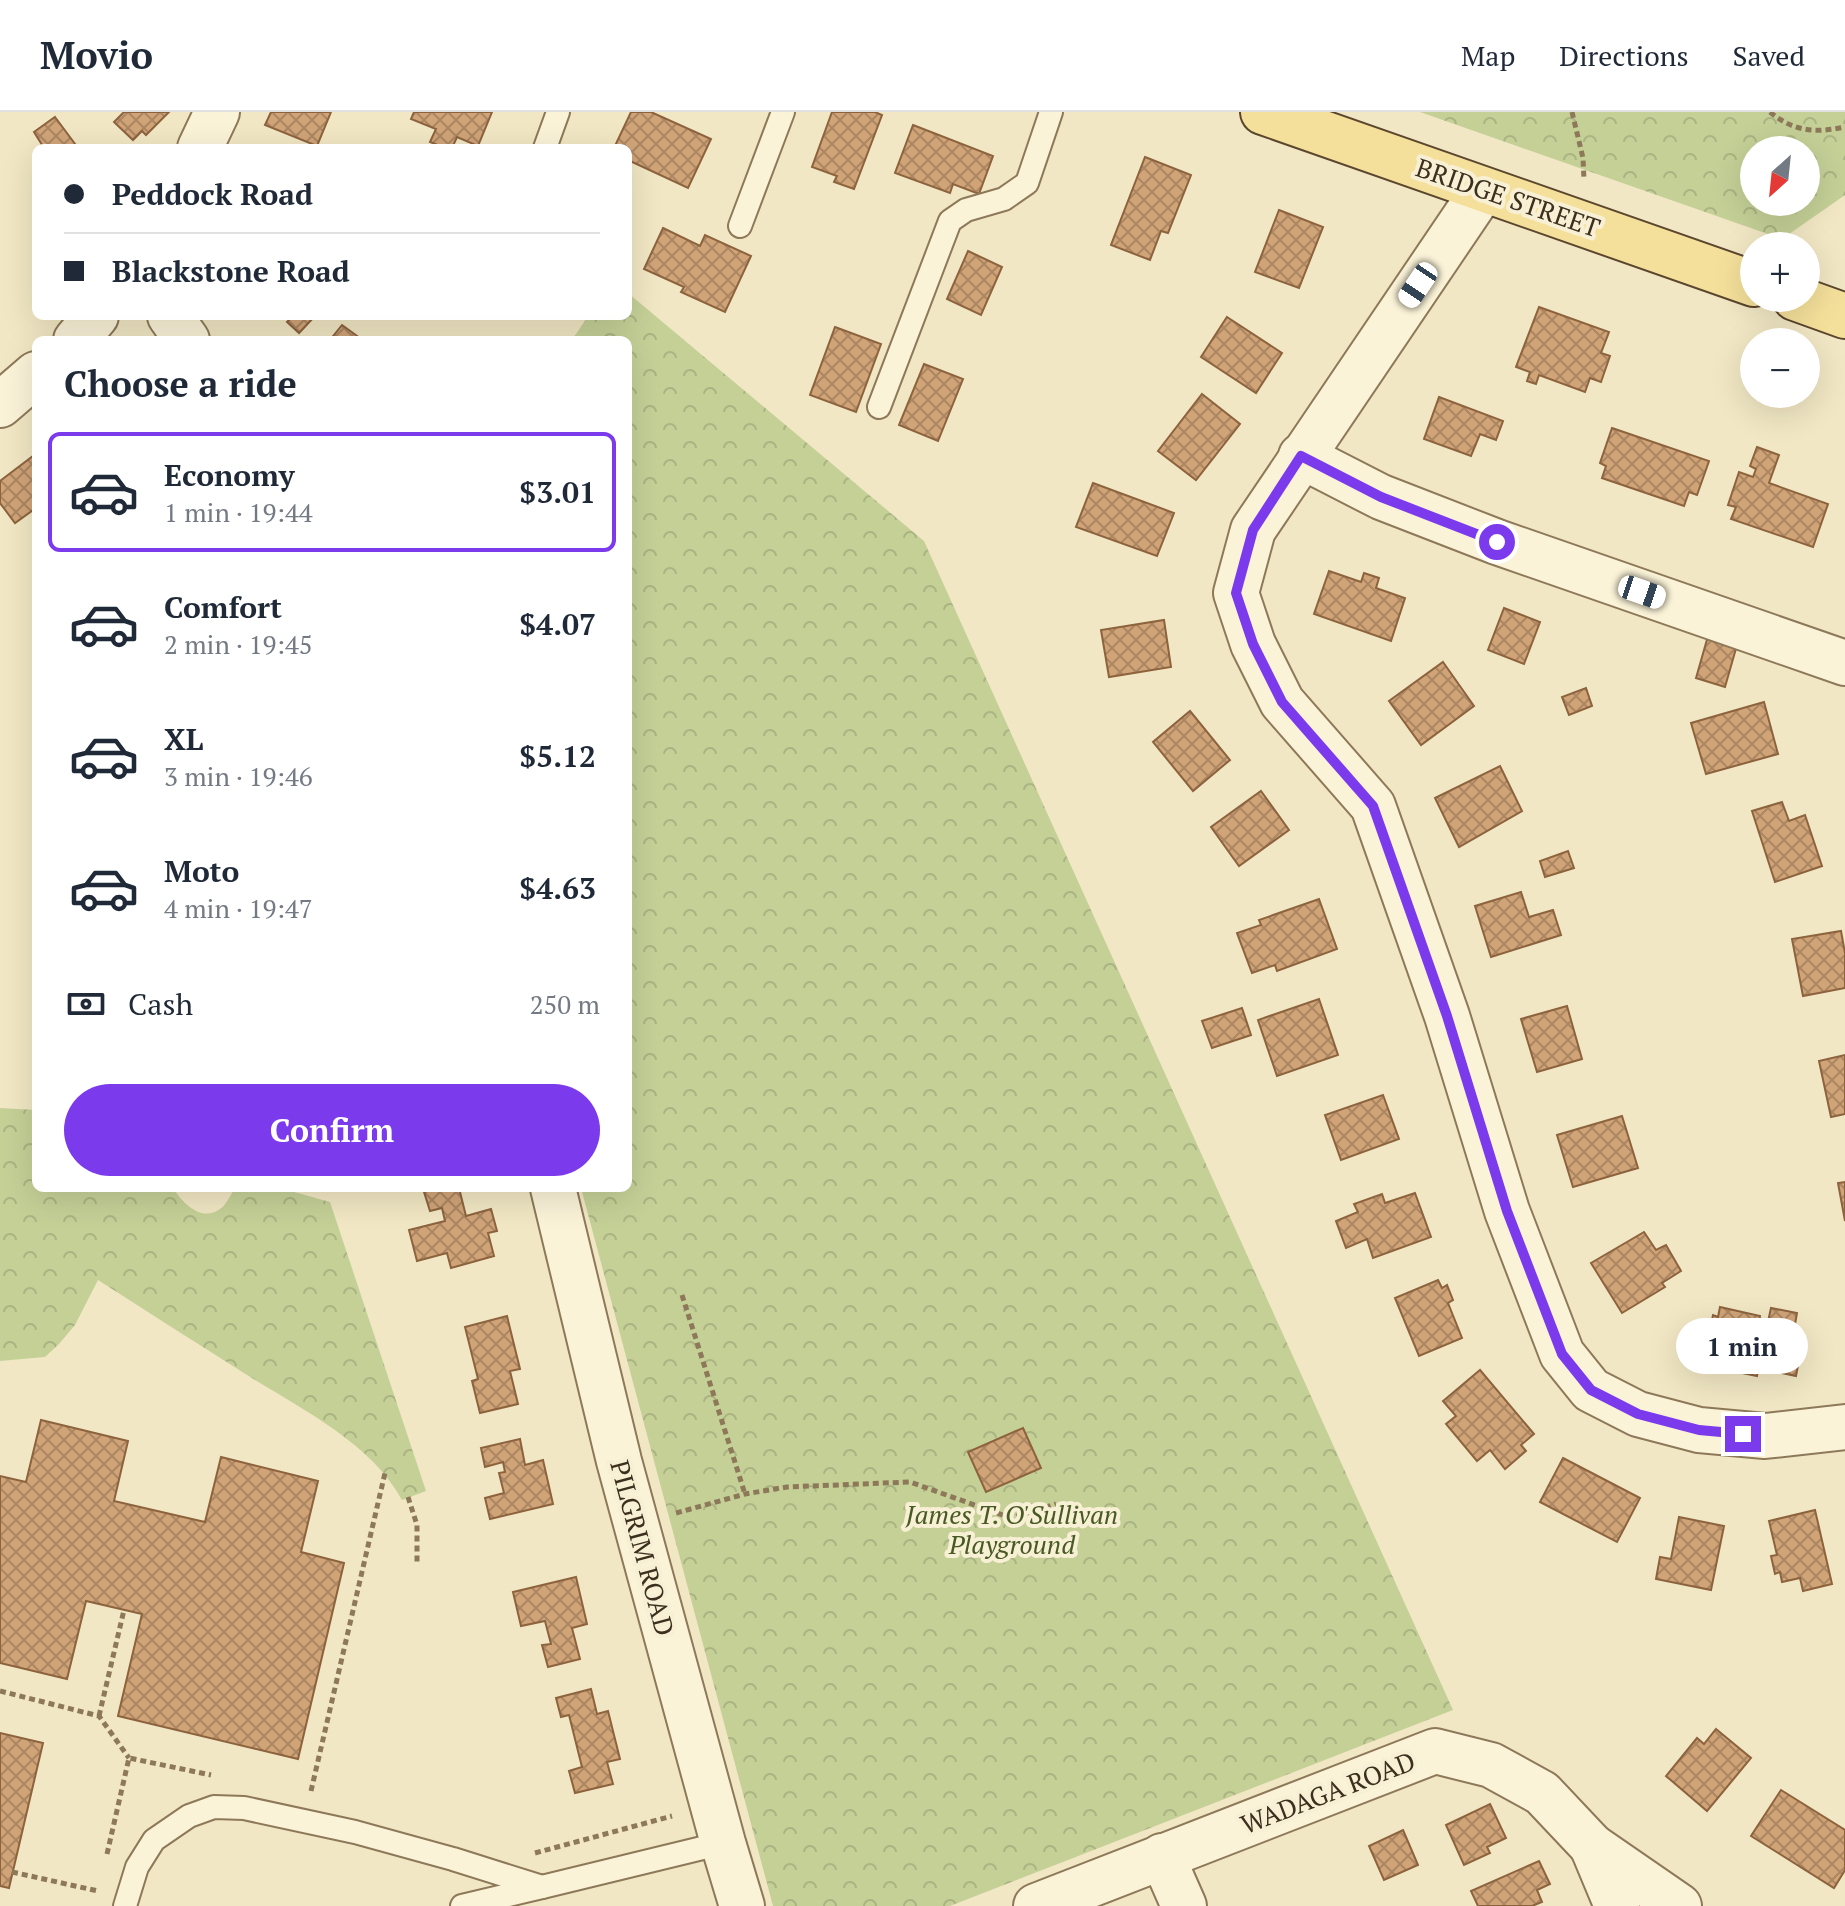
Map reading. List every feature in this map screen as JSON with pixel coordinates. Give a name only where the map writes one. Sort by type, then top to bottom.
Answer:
[{"type":"main road","name":"BRIDGE STREET","points":[[1263,112],[1740,279]]},
{"type":"main road","points":[[1820,307],[1845,316]]},
{"type":"street","points":[[202,144],[217,112]]},
{"type":"street","points":[[1483,190],[1253,530],[1236,593],[1253,644],[1282,702],[1373,806],[1447,1016],[1507,1211],[1562,1354],[1591,1390],[1638,1414],[1699,1430],[1765,1436],[1845,1427]]},
{"type":"street","points":[[79,336],[93,320]]},
{"type":"street","points":[[0,405],[32,377]]},
{"type":"street","points":[[1301,456],[1381,497],[1497,542],[1845,663]]},
{"type":"street","name":"PILGRIM ROAD","points":[[554,1192],[635,1524],[742,1906]]},
{"type":"street","name":"WADAGA ROAD","points":[[1036,1906],[1435,1751],[1491,1765],[1542,1793],[1592,1846],[1679,1906]]},
{"type":"street","points":[[1592,1846],[1617,1906]]},
{"type":"street","points":[[1162,1856],[1184,1906]]},
{"type":"lane","points":[[546,144],[558,112]]},
{"type":"lane","points":[[740,226],[783,112]]},
{"type":"lane","points":[[879,407],[950,221],[966,210],[1004,199],[1027,183],[1051,112]]},
{"type":"lane","points":[[125,1906],[137,1867],[154,1840],[189,1816],[214,1807],[244,1808],[355,1832],[542,1887]]},
{"type":"lane","points":[[462,1906],[723,1843]]},
{"type":"path","points":[[1572,112],[1583,158],[1584,180]]},
{"type":"path","points":[[1770,112],[1782,122],[1803,129],[1824,131],[1845,127]]},
{"type":"path","points":[[682,1295],[745,1494]]},
{"type":"path","points":[[310,1796],[385,1473]]},
{"type":"path","points":[[635,1524],[745,1494],[787,1487],[910,1482],[1011,1518],[1056,1504]]},
{"type":"path","points":[[408,1497],[417,1525],[417,1565]]},
{"type":"path","points":[[99,1716],[124,1610]]},
{"type":"path","points":[[0,1691],[99,1716],[129,1758]]},
{"type":"path","points":[[12,1872],[98,1891]]},
{"type":"green space","points":[[1420,112],[1845,112],[1845,195],[1820,212],[1820,136],[1740,136],[1740,216],[1815,216],[1792,232],[1762,232]]},
{"type":"green space","name":"James T. O'Sullivan Playground","points":[[632,296],[924,541],[1453,1710],[950,1906],[773,1906],[582,1192],[632,1192],[632,336],[575,336],[585,320],[632,320]]},
{"type":"green space","points":[[0,1108],[32,1110],[32,1192],[176,1192],[193,1209],[206,1214],[222,1207],[232,1192],[294,1192],[330,1202],[426,1491],[402,1500],[389,1480],[354,1444],[312,1414],[98,1280],[75,1325],[45,1357],[0,1361]]},
{"type":"building","points":[[124,112],[169,112],[146,135],[142,131],[133,140],[114,122]]},
{"type":"building","points":[[271,112],[331,112],[318,144],[265,125]]},
{"type":"building","points":[[414,112],[492,112],[479,144],[457,137],[454,144],[435,144],[430,142],[436,129],[411,119]]},
{"type":"building","points":[[631,112],[651,112],[711,139],[688,188],[632,162],[632,144],[616,144]]},
{"type":"building","points":[[832,112],[875,112],[882,115],[854,189],[834,182],[837,176],[812,167]]},
{"type":"building","points":[[55,117],[75,144],[42,144],[34,132]]},
{"type":"building","points":[[913,125],[993,156],[979,194],[953,184],[950,193],[895,173]]},
{"type":"building","points":[[1145,157],[1191,175],[1168,233],[1161,231],[1150,260],[1111,245]]},
{"type":"building","points":[[1279,210],[1323,227],[1299,288],[1255,272]]},
{"type":"building","points":[[663,228],[700,246],[705,235],[751,256],[725,312],[681,292],[684,287],[644,269]]},
{"type":"building","points":[[968,251],[1002,267],[981,315],[947,299]]},
{"type":"building","points":[[1539,307],[1609,332],[1601,353],[1610,356],[1601,382],[1590,378],[1585,392],[1539,375],[1536,384],[1527,381],[1530,372],[1516,367]]},
{"type":"building","points":[[1227,317],[1282,353],[1256,393],[1201,357]]},
{"type":"building","points":[[289,320],[311,320],[299,333],[287,322]]},
{"type":"building","points":[[342,325],[357,336],[333,336]]},
{"type":"building","points":[[835,327],[881,344],[856,412],[810,395]]},
{"type":"building","points":[[924,364],[963,379],[938,441],[899,425]]},
{"type":"building","points":[[1202,394],[1240,424],[1196,480],[1158,451]]},
{"type":"building","points":[[1439,397],[1503,421],[1496,440],[1480,434],[1471,456],[1424,439]]},
{"type":"building","points":[[1612,428],[1709,461],[1697,495],[1689,492],[1684,506],[1602,478],[1606,466],[1600,463]]},
{"type":"building","points":[[1757,447],[1779,455],[1769,483],[1828,504],[1813,547],[1731,519],[1736,507],[1728,505],[1739,472],[1753,477],[1756,469],[1750,466]]},
{"type":"building","points":[[32,457],[32,511],[15,523],[0,503],[0,481]]},
{"type":"building","points":[[1093,483],[1174,513],[1157,556],[1076,527]]},
{"type":"building","points":[[1329,571],[1361,582],[1364,573],[1379,578],[1376,588],[1405,598],[1391,641],[1314,614]]},
{"type":"building","points":[[1504,608],[1540,622],[1524,664],[1488,650]]},
{"type":"building","points":[[1164,620],[1171,667],[1109,677],[1101,630]]},
{"type":"building","points":[[1708,636],[1737,645],[1725,687],[1696,678]]},
{"type":"building","points":[[1443,662],[1474,706],[1421,745],[1389,701]]},
{"type":"building","points":[[1586,688],[1592,706],[1569,715],[1562,697]]},
{"type":"building","points":[[1764,702],[1778,754],[1706,774],[1691,723]]},
{"type":"building","points":[[1190,711],[1230,760],[1193,791],[1153,742]]},
{"type":"building","points":[[1500,766],[1522,811],[1459,847],[1435,798]]},
{"type":"building","points":[[1261,791],[1289,830],[1239,866],[1211,827]]},
{"type":"building","points":[[1782,802],[1789,821],[1805,815],[1822,866],[1775,882],[1752,811]]},
{"type":"building","points":[[1568,851],[1574,868],[1545,877],[1540,861]]},
{"type":"building","points":[[1521,892],[1529,917],[1553,910],[1561,935],[1491,957],[1475,906]]},
{"type":"building","points":[[1319,899],[1337,949],[1277,971],[1275,965],[1252,973],[1237,933],[1261,925],[1259,920]]},
{"type":"building","points":[[1841,931],[1845,953],[1845,988],[1803,996],[1792,939]]},
{"type":"building","points":[[1319,999],[1338,1055],[1277,1076],[1258,1020]]},
{"type":"building","points":[[1567,1006],[1582,1059],[1537,1072],[1521,1019]]},
{"type":"building","points":[[1242,1008],[1251,1035],[1212,1048],[1202,1021]]},
{"type":"building","points":[[1845,1055],[1845,1114],[1831,1117],[1819,1061]]},
{"type":"building","points":[[1383,1095],[1399,1139],[1341,1160],[1325,1115]]},
{"type":"building","points":[[1622,1116],[1638,1168],[1573,1187],[1557,1135]]},
{"type":"building","points":[[1845,1182],[1845,1221],[1838,1183]]},
{"type":"building","points":[[424,1192],[460,1192],[466,1216],[491,1209],[497,1231],[488,1233],[494,1256],[451,1268],[447,1253],[417,1261],[409,1230],[445,1221],[442,1208],[430,1211]]},
{"type":"building","points":[[1415,1193],[1431,1237],[1373,1258],[1367,1239],[1346,1248],[1336,1221],[1358,1212],[1354,1204],[1382,1194],[1385,1203]]},
{"type":"building","points":[[1644,1232],[1656,1250],[1666,1245],[1681,1271],[1662,1283],[1665,1287],[1622,1313],[1591,1263]]},
{"type":"building","points":[[1438,1280],[1442,1288],[1447,1285],[1453,1300],[1448,1303],[1462,1338],[1419,1356],[1395,1298]]},
{"type":"building","points":[[1720,1307],[1760,1316],[1759,1324],[1767,1326],[1771,1308],[1797,1313],[1792,1341],[1802,1344],[1796,1376],[1758,1368],[1757,1376],[1703,1365],[1713,1315],[1718,1317]]},
{"type":"building","points":[[507,1316],[520,1369],[510,1371],[518,1404],[480,1413],[472,1381],[478,1379],[465,1327]]},
{"type":"building","points":[[1480,1370],[1534,1434],[1521,1445],[1526,1451],[1505,1469],[1490,1450],[1477,1461],[1446,1424],[1456,1416],[1443,1401]]},
{"type":"building","points":[[41,1420],[128,1441],[114,1501],[205,1522],[221,1457],[318,1481],[301,1552],[344,1563],[298,1759],[118,1716],[142,1614],[86,1601],[67,1679],[0,1663],[0,1476],[26,1482]]},
{"type":"building","points":[[1023,1428],[1041,1468],[986,1492],[968,1452]]},
{"type":"building","points":[[520,1439],[525,1465],[543,1460],[553,1504],[490,1519],[485,1498],[504,1493],[499,1473],[505,1472],[503,1462],[485,1467],[481,1448]]},
{"type":"building","points":[[1563,1458],[1640,1498],[1617,1542],[1540,1502]]},
{"type":"building","points":[[1815,1510],[1832,1584],[1803,1591],[1800,1578],[1782,1582],[1780,1572],[1775,1574],[1771,1556],[1777,1555],[1769,1521]]},
{"type":"building","points":[[1679,1517],[1724,1526],[1711,1590],[1656,1579],[1660,1557],[1671,1559]]},
{"type":"building","points":[[576,1577],[587,1624],[572,1628],[580,1659],[548,1667],[542,1645],[551,1644],[545,1621],[521,1626],[513,1592]]},
{"type":"building","points":[[591,1689],[597,1714],[608,1711],[620,1759],[607,1762],[613,1784],[575,1793],[569,1771],[582,1767],[569,1715],[561,1717],[556,1698]]},
{"type":"building","points":[[1716,1729],[1751,1758],[1707,1811],[1666,1776],[1697,1738],[1704,1744]]},
{"type":"building","points":[[0,1733],[43,1743],[9,1888],[0,1886]]},
{"type":"building","points":[[1781,1790],[1845,1830],[1845,1870],[1834,1888],[1751,1836]]},
{"type":"building","points":[[1490,1804],[1506,1838],[1487,1847],[1490,1853],[1464,1865],[1446,1825]]},
{"type":"building","points":[[1403,1830],[1418,1865],[1384,1880],[1369,1846]]},
{"type":"building","points":[[1539,1861],[1550,1884],[1537,1890],[1542,1902],[1532,1906],[1478,1906],[1471,1891]]},
{"type":"route","points":[[1497,542],[1381,497],[1301,456],[1253,530],[1236,593],[1253,644],[1282,702],[1373,806],[1447,1016],[1507,1211],[1562,1354],[1591,1390],[1638,1414],[1699,1430],[1743,1434]]}]
